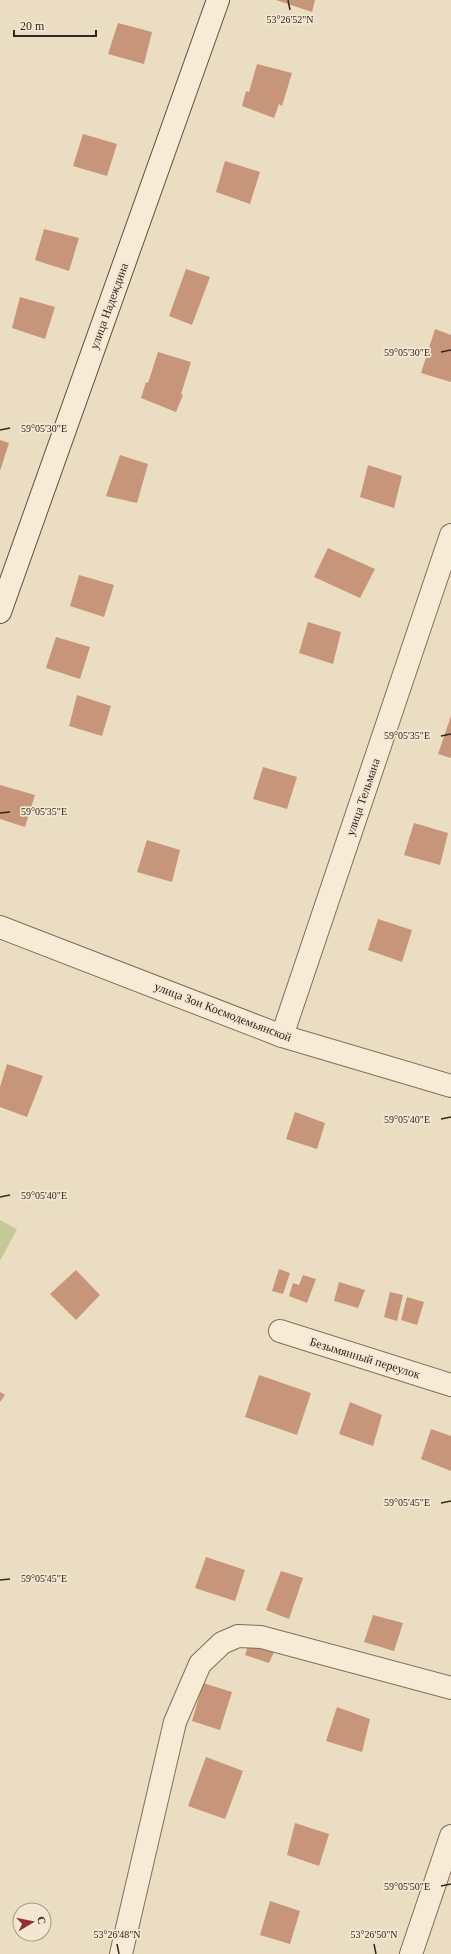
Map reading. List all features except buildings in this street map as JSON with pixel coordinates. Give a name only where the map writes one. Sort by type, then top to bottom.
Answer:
[{"type":"street","name":"улица Надеждина","points":[[0,612],[218,0]]},
{"type":"street","name":"улица Тельмана","points":[[282,1036],[451,535]]},
{"type":"street","name":"улица Зои Космодемьянской","points":[[0,927],[282,1036],[451,1086]]},
{"type":"street","name":"Безымянный переулок","points":[[280,1331],[451,1385]]},
{"type":"street","points":[[121,1954],[174,1722],[200,1664],[222,1643],[238,1636],[261,1637],[451,1688]]},
{"type":"street","points":[[411,1954],[451,1836]]},
{"type":"green space","points":[[0,1220],[17,1229],[0,1261]]}]
